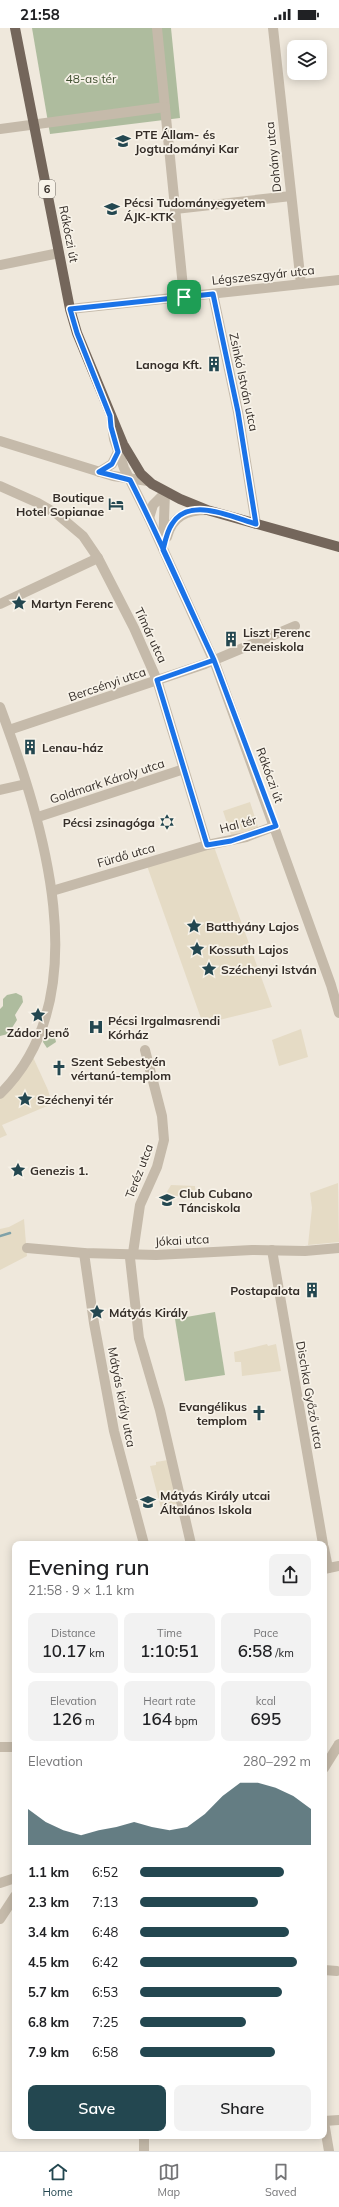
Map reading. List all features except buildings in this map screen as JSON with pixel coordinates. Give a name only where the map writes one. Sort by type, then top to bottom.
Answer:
[{"type":"main road","name":"Rákóczi út","points":[[15,28],[70,309],[77,333],[110,416],[128,453],[148,481],[166,492]]},
{"type":"main road","name":"6","points":[[166,492],[207,510],[339,547]]},
{"type":"street","points":[[157,28],[184,297]]},
{"type":"street","name":"Dohány utca","points":[[273,28],[301,284]]},
{"type":"street","points":[[0,129],[165,107]]},
{"type":"street","points":[[175,209],[291,196]]},
{"type":"street","points":[[0,265],[59,253]]},
{"type":"street","name":"Légszeszgyár utca","points":[[70,309],[339,280]]},
{"type":"street","name":"Zsinkó István utca","points":[[213,294],[238,412],[256,524]]},
{"type":"street","name":"Rákóczi út","points":[[110,416],[111,427],[118,452],[214,660],[335,984],[339,1013]]},
{"type":"street","points":[[0,441],[99,472],[130,480],[148,481]]},
{"type":"street","points":[[99,472],[112,464],[118,452]]},
{"type":"street","name":"Tímár utca","points":[[0,486],[38,503],[57,514],[83,536],[98,558],[134,628],[157,680],[207,845]]},
{"type":"street","points":[[149,518],[153,505],[166,492]]},
{"type":"street","name":"Rákóczi út","points":[[163,550],[166,492]]},
{"type":"street","points":[[163,550],[168,533],[177,517],[195,510],[207,510]]},
{"type":"street","points":[[0,604],[98,558]]},
{"type":"street","name":"Bercsényi utca","points":[[9,730],[214,660],[296,626]]},
{"type":"street","points":[[0,707],[38,817],[52,891],[56,954],[54,987],[30,1055],[19,1074],[0,1094]]},
{"type":"street","name":"Goldmark Károly utca","points":[[38,817],[184,769]]},
{"type":"street","points":[[0,790],[26,784]]},
{"type":"street","name":"Hal tér","points":[[207,845],[231,841],[276,826]]},
{"type":"street","name":"Fürdő utca","points":[[52,891],[207,845]]},
{"type":"street","name":"Teréz utca","points":[[145,1050],[162,1116],[164,1140],[157,1167],[140,1205],[132,1254],[130,1258],[139,1338],[160,1410],[190,1541]]},
{"type":"street","name":"Jókai utca","points":[[27,1248],[84,1253],[132,1254],[272,1250],[305,1251],[339,1248]]},
{"type":"street","name":"Dischka Győző utca","points":[[272,1250],[322,1541]]},
{"type":"street","name":"Mátyás király utca","points":[[84,1253],[94,1323],[114,1431],[143,1541]]},
{"type":"street","points":[[327,1568],[339,1566]]},
{"type":"street","points":[[327,1763],[339,1744]]},
{"type":"street","points":[[0,1747],[12,1747]]},
{"type":"street","points":[[0,1883],[12,1879]]},
{"type":"street","points":[[0,1919],[12,1901]]},
{"type":"street","points":[[327,1970],[337,1971]]},
{"type":"street","points":[[327,2122],[339,2120]]},
{"type":"street","points":[[144,2139],[144,2151]]},
{"type":"street","points":[[327,2139],[329,2151]]},
{"type":"green space","name":"48-as tér","points":[[32,28],[171,28],[180,118],[50,134]]},
{"type":"green space","points":[[16,993],[22,996],[23,1002],[15,1015],[17,1020],[8,1034],[0,1036],[0,1009],[3,1006],[3,999],[7,995]]},
{"type":"green space","points":[[45,1033],[52,1034],[56,1042],[47,1048],[43,1042]]},
{"type":"green space","points":[[215,1312],[225,1375],[185,1381],[175,1319]]},
{"type":"shaded area","points":[[250,802],[259,830],[232,838],[223,811]]},
{"type":"shaded area","points":[[213,844],[272,1007],[203,1024],[146,863]]},
{"type":"shaded area","points":[[301,1029],[308,1057],[279,1066],[272,1040]]},
{"type":"shaded area","name":"Széchenyi tér","points":[[32,1055],[48,1090],[52,1104],[2,1125],[7,1135],[0,1138],[0,1089]]},
{"type":"shaded area","points":[[338,1183],[339,1242],[308,1245],[312,1208],[310,1193]]},
{"type":"shaded area","points":[[171,1185],[195,1186],[196,1197],[165,1195]]},
{"type":"shaded area","points":[[24,1219],[27,1256],[0,1270],[0,1229],[9,1227]]},
{"type":"shaded area","points":[[267,1344],[268,1346],[276,1344],[281,1371],[242,1376],[241,1362],[235,1362],[234,1352]]},
{"type":"shaded area","points":[[168,1460],[178,1504],[161,1508],[150,1466],[156,1465],[156,1462]]},
{"type":"waterway","points":[[0,1236],[10,1233]]},
{"type":"place","name":"PTE Állam- és Jogtudományi Kar","points":[[123,141]]},
{"type":"place","name":"Pécsi Tudományegyetem ÁJK-KTK","points":[[112,209]]},
{"type":"place","name":"Lanoga Kft.","points":[[214,364]]},
{"type":"place","name":"Boutique Hotel Sopianae","points":[[116,504]]},
{"type":"place","name":"Martyn Ferenc","points":[[19,603]]},
{"type":"place","name":"Liszt Ferenc Zeneiskola","points":[[231,639]]},
{"type":"place","name":"Lenau-ház","points":[[30,747]]},
{"type":"place","name":"Pécsi zsinagóga","points":[[167,822]]},
{"type":"place","name":"Batthyány Lajos","points":[[194,926]]},
{"type":"place","name":"Kossuth Lajos","points":[[197,949]]},
{"type":"place","name":"Széchenyi István","points":[[209,969]]},
{"type":"place","name":"Zádor Jenő","points":[[38,1015]]},
{"type":"place","name":"Pécsi Irgalmasrendi Kórház","points":[[96,1027]]},
{"type":"place","name":"Szent Sebestyén vértanú-templom","points":[[59,1068]]},
{"type":"place","name":"Széchenyi tér","points":[[25,1099]]},
{"type":"place","name":"Genezis 1.","points":[[18,1170]]},
{"type":"place","name":"Club Cubano Tánciskola","points":[[167,1200]]},
{"type":"place","name":"Postapalota","points":[[312,1290]]},
{"type":"place","name":"Mátyás Király","points":[[97,1312]]},
{"type":"place","name":"Evangélikus templom","points":[[259,1413]]},
{"type":"place","name":"Mátyás Király utcai Általános Iskola","points":[[148,1502]]},
{"type":"route","points":[[184,297],[70,309],[77,333],[110,416],[111,427],[118,452],[116,459],[112,464],[99,472],[130,480],[149,518],[163,550],[170,566],[214,660],[157,680],[207,845],[231,841],[276,826],[214,660],[163,550],[171,524],[177,517],[186,512],[207,510],[256,524],[238,412],[213,294],[184,297]]}]
